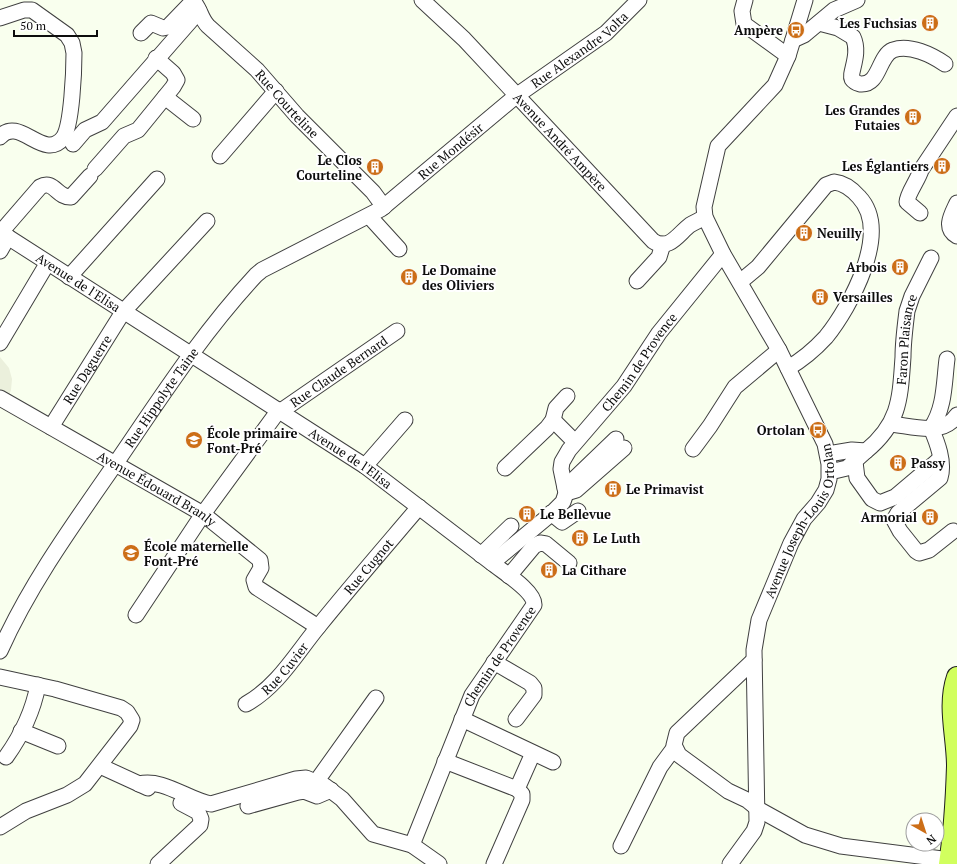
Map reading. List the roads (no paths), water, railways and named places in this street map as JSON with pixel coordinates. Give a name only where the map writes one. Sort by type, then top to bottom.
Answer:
[{"type":"main road","points":[[950,862],[957,765],[952,708],[953,688],[957,677]]},
{"type":"street","name":"Avenue André Ampère","points":[[422,0],[464,39],[650,238],[656,243],[663,244]]},
{"type":"street","name":"Rue Alexandre Volta","points":[[516,96],[597,40],[639,0]]},
{"type":"street","name":"Avenue Joseph-Louis Ortolan","points":[[730,864],[754,831],[757,822],[758,809],[754,660],[755,636],[759,620],[791,544],[804,519],[824,494],[830,472],[825,444],[779,350],[723,254],[705,218],[704,203],[718,146],[775,85],[788,56],[805,0]]},
{"type":"street","points":[[793,40],[800,38],[834,10],[856,0]]},
{"type":"street","points":[[743,1],[742,15],[744,24],[788,56]]},
{"type":"street","points":[[141,33],[151,23],[163,28],[168,27],[195,4]]},
{"type":"street","points":[[73,144],[85,130],[102,122],[156,58],[195,4]]},
{"type":"street","name":"Rue Courteline","points":[[195,4],[201,18],[208,26],[247,61],[276,91],[297,116],[373,192],[384,207]]},
{"type":"street","points":[[0,18],[24,10],[32,10],[67,35],[72,43],[74,53],[69,123],[63,137],[54,143],[43,144],[15,131],[2,135]]},
{"type":"street","points":[[819,23],[843,30],[853,37],[856,52],[851,76],[853,80],[858,83],[865,83],[873,79],[885,57],[892,50],[898,49],[923,52],[945,64]]},
{"type":"street","points":[[0,251],[3,234],[37,189],[48,184],[65,197],[71,197],[122,138],[138,130],[166,97],[177,80],[173,73],[156,58]]},
{"type":"street","points":[[220,156],[276,91]]},
{"type":"street","name":"Rue Mondésir","points":[[384,207],[516,96]]},
{"type":"street","points":[[166,97],[193,119]]},
{"type":"street","points":[[920,212],[907,202],[907,197],[918,180],[921,170],[957,116]]},
{"type":"street","points":[[102,122],[122,138]]},
{"type":"street","points":[[69,277],[156,179]]},
{"type":"street","points":[[740,282],[758,267],[826,185],[834,182],[846,186],[865,204],[871,220],[871,237],[865,262],[855,290],[835,324],[824,338],[810,352],[788,368]]},
{"type":"street","points":[[957,203],[949,225],[951,231],[957,236]]},
{"type":"street","name":"Rue Hippolyte Taine","points":[[0,651],[35,582],[115,464],[190,355],[258,273],[384,207]]},
{"type":"street","points":[[369,216],[398,249]]},
{"type":"street","points":[[637,281],[659,257],[663,244],[672,242],[690,225],[705,218]]},
{"type":"street","name":"Rue Daguerre","points":[[51,427],[123,312],[207,221]]},
{"type":"street","name":"Avenue de l'Elisa","points":[[3,234],[47,264],[365,466],[487,559]]},
{"type":"street","name":"Chemin de Provence","points":[[565,491],[561,475],[562,462],[575,442],[632,376],[663,328],[723,254]]},
{"type":"street","name":"Faron Plaisance","points":[[830,472],[847,468],[855,462],[880,440],[891,424],[898,408],[901,394],[907,311],[931,258]]},
{"type":"street","points":[[0,343],[47,264]]},
{"type":"street","name":"Rue Claude Bernard","points":[[136,615],[203,514],[280,411],[396,331]]},
{"type":"street","points":[[693,448],[710,426],[735,387],[779,350]]},
{"type":"street","points":[[947,359],[941,407],[939,415],[931,428],[942,471],[939,479],[898,513],[894,521],[900,531],[919,553],[929,550],[953,531]]},
{"type":"street","points":[[505,468],[547,428],[553,420],[556,408],[567,396]]},
{"type":"street","name":"Avenue Édouard Branly","points":[[0,398],[203,514],[260,560],[261,568],[254,580],[256,587],[318,627]]},
{"type":"street","points":[[891,424],[931,428],[947,425],[957,415]]},
{"type":"street","points":[[365,466],[405,420]]},
{"type":"street","points":[[553,420],[575,442]]},
{"type":"street","points":[[487,559],[551,514],[563,502],[565,491],[620,444]]},
{"type":"street","points":[[828,454],[852,450],[866,451]]},
{"type":"street","points":[[855,462],[857,478],[872,499],[880,503],[895,497],[940,459]]},
{"type":"street","name":"Rue Cugnot","points":[[318,627],[419,507]]},
{"type":"street","points":[[551,514],[562,522],[578,511]]},
{"type":"street","points":[[487,559],[511,526]]},
{"type":"street","points":[[509,576],[534,546],[540,543],[550,547],[569,563]]},
{"type":"street","name":"Chemin de Provence","points":[[412,845],[472,695],[534,605],[534,600],[530,594],[487,559]]},
{"type":"street","name":"Rue Cuvier","points":[[246,704],[270,688],[318,627]]},
{"type":"street","points":[[621,846],[660,767],[674,748],[674,739],[677,733],[754,660]]},
{"type":"street","points":[[494,662],[530,683],[534,688],[534,695],[516,719]]},
{"type":"street","points":[[0,677],[38,685],[121,708],[132,720],[130,726],[100,766],[89,780],[80,788],[59,800],[26,811],[0,827]]},
{"type":"street","points":[[6,757],[21,731],[34,702],[38,685]]},
{"type":"street","points":[[316,782],[376,698]]},
{"type":"street","points":[[462,719],[553,762]]},
{"type":"street","points":[[21,731],[58,746]]},
{"type":"street","points":[[674,748],[682,757],[728,791],[747,800],[758,809],[805,835],[830,843],[950,862]]},
{"type":"street","points":[[517,789],[533,753]]},
{"type":"street","points":[[445,761],[517,789],[521,792],[522,798],[494,864]]},
{"type":"street","points":[[100,766],[196,810],[201,819],[198,828],[158,864]]},
{"type":"street","points":[[139,784],[156,784],[197,801],[211,804],[296,778],[306,778],[332,790],[373,834],[412,845],[432,861]]},
{"type":"street","points":[[248,806],[298,792],[304,792],[317,796],[332,790]]},
{"type":"place","name":"Les Fuchsias","points":[[930,23]]},
{"type":"place","name":"Ampère","points":[[796,30]]},
{"type":"place","name":"Les Grandes Futaies","points":[[913,117]]},
{"type":"place","name":"Les Églantiers","points":[[942,166]]},
{"type":"place","name":"Le Clos Courteline","points":[[375,167]]},
{"type":"place","name":"Neuilly","points":[[804,233]]},
{"type":"place","name":"Arbois","points":[[900,267]]},
{"type":"place","name":"Le Domaine des Oliviers","points":[[409,277]]},
{"type":"place","name":"Versailles","points":[[820,297]]},
{"type":"place","name":"Ortolan","points":[[818,430]]},
{"type":"place","name":"École primaire Font-Pré","points":[[194,440]]},
{"type":"place","name":"Passy","points":[[898,463]]},
{"type":"place","name":"Le Primavist","points":[[613,489]]},
{"type":"place","name":"Le Bellevue","points":[[527,514]]},
{"type":"place","name":"Armorial","points":[[930,517]]},
{"type":"place","name":"Le Luth","points":[[580,538]]},
{"type":"place","name":"École maternelle Font-Pré","points":[[131,553]]},
{"type":"place","name":"La Cithare","points":[[549,570]]}]
